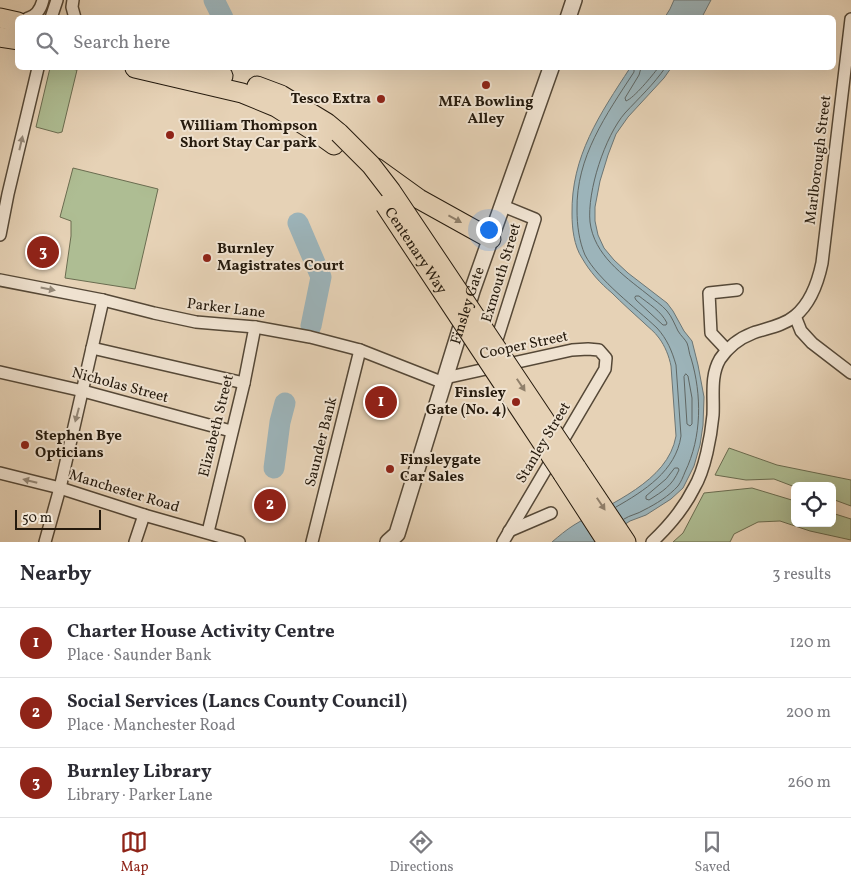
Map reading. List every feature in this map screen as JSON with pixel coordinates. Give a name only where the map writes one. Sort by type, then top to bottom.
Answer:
[{"type":"main road","name":"Centenary Way","points":[[144,70],[242,93],[276,107],[320,134],[337,139],[371,164],[626,542]]},
{"type":"main road","name":"Centenary Way","points":[[201,70],[246,82],[281,95],[327,123],[351,161],[376,192],[607,542]]},
{"type":"main road","points":[[371,164],[418,199],[490,239]]},
{"type":"street","points":[[52,15],[57,0]]},
{"type":"street","points":[[73,0],[72,7],[74,15]]},
{"type":"street","points":[[569,15],[574,0]]},
{"type":"street","name":"Marlborough Street","points":[[795,316],[808,301],[818,279],[822,263],[851,19]]},
{"type":"street","points":[[12,27],[15,40]]},
{"type":"street","points":[[30,70],[33,94]]},
{"type":"street","points":[[0,235],[4,193],[33,94],[38,70]]},
{"type":"street","name":"Finsley Gate","points":[[394,539],[472,291],[550,70]]},
{"type":"street","name":"Exmouth Street","points":[[487,369],[535,219],[503,206]]},
{"type":"street","name":"Parker Lane","points":[[0,280],[103,300],[196,322],[255,326],[310,336],[360,350],[444,380]]},
{"type":"street","points":[[727,350],[711,333],[709,293],[736,290]]},
{"type":"street","points":[[45,542],[60,488],[103,300]]},
{"type":"street","points":[[652,542],[682,508],[695,488],[708,448],[713,415],[713,379],[719,361],[737,341],[777,326],[795,316],[800,331],[812,343],[851,373]]},
{"type":"street","name":"Elizabeth Street","points":[[208,532],[244,383],[255,326]]},
{"type":"street","points":[[92,348],[244,383]]},
{"type":"street","name":"Cooper Street","points":[[444,380],[572,350],[588,348],[599,350],[606,358]]},
{"type":"street","name":"Saunder Bank","points":[[312,542],[360,350]]},
{"type":"street","name":"Stanley Street","points":[[503,542],[605,370],[606,358]]},
{"type":"street","name":"Nicholas Street","points":[[0,372],[83,391],[231,431]]},
{"type":"street","name":"Manchester Road","points":[[0,473],[60,488],[144,515],[239,542]]},
{"type":"street","points":[[509,531],[550,513]]},
{"type":"street","points":[[135,542],[144,515]]},
{"type":"green space","points":[[50,70],[77,70],[62,132],[58,133],[36,127]]},
{"type":"green space","points":[[73,168],[158,189],[135,289],[65,278],[71,236],[71,221],[60,217]]},
{"type":"green space","points":[[729,448],[777,465],[851,480],[851,506],[836,500],[836,482],[791,482],[791,485],[774,479],[746,480],[715,475]]},
{"type":"green space","points":[[752,488],[791,500],[791,525],[780,521],[758,522],[734,534],[730,542],[673,542],[683,533],[704,493]]},
{"type":"green space","points":[[836,514],[851,519],[851,540],[798,527],[836,527]]},
{"type":"water","points":[[674,0],[711,0],[703,15],[666,15]]},
{"type":"water","points":[[629,70],[670,70],[628,117],[616,134],[600,181],[595,207],[595,221],[598,235],[604,248],[628,273],[667,303],[692,341],[704,397],[703,425],[694,466],[683,488],[671,499],[646,515],[630,521],[598,542],[552,542],[574,525],[636,490],[650,479],[671,452],[676,436],[671,366],[665,348],[656,334],[592,273],[579,253],[575,242],[572,214],[576,173],[589,136]]},
{"type":"waterway","points":[[214,0],[222,15]]},
{"type":"waterway","points":[[298,223],[321,277],[311,326]]},
{"type":"waterway","points":[[274,468],[280,422],[285,403]]},
{"type":"place","name":"MFA Bowling Alley","points":[[486,85]]},
{"type":"place","name":"Tesco Extra","points":[[381,99]]},
{"type":"place","name":"William Thompson Short Stay Car park","points":[[170,135]]},
{"type":"place","name":"Burnley Library","points":[[43,252]]},
{"type":"place","name":"Burnley Magistrates Court","points":[[207,258]]},
{"type":"place","name":"Charter House Activity Centre","points":[[381,402]]},
{"type":"place","name":"Finsley Gate (No. 4)","points":[[516,402]]},
{"type":"place","name":"Stephen Bye Opticians","points":[[25,445]]},
{"type":"place","name":"Finsleygate Car Sales","points":[[390,469]]},
{"type":"place","name":"Social Services (Lancs County Council)","points":[[270,505]]}]
